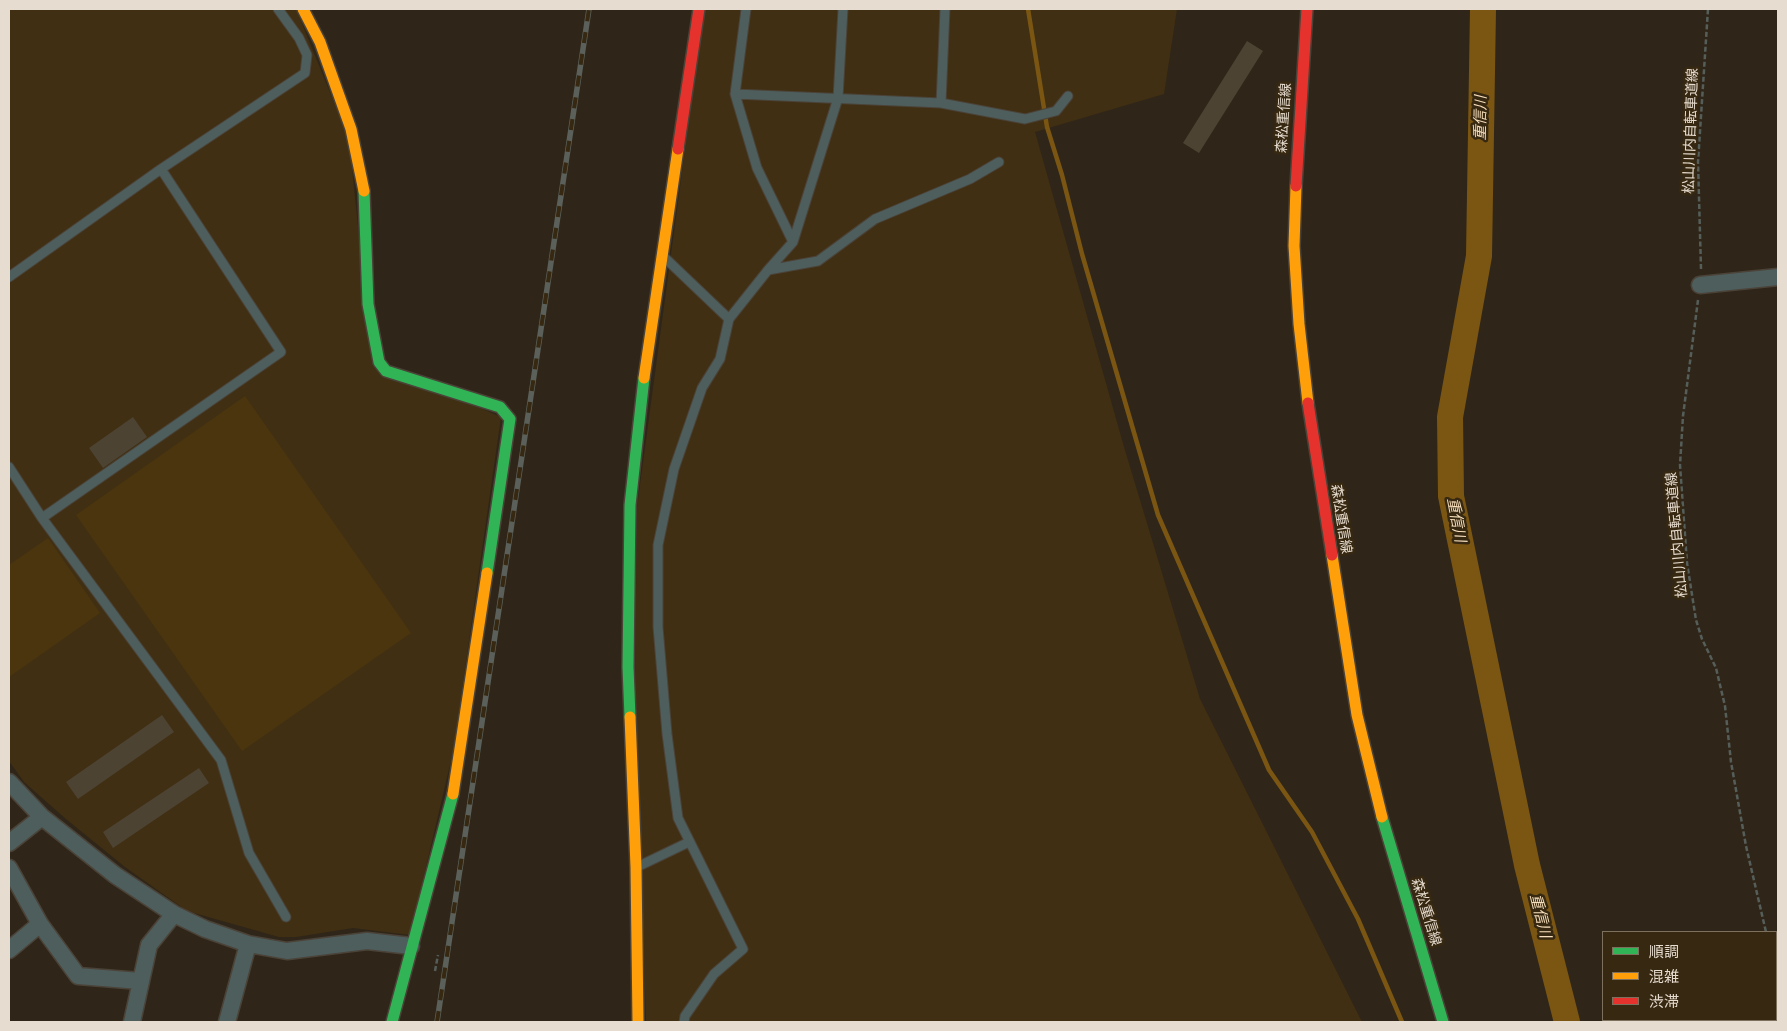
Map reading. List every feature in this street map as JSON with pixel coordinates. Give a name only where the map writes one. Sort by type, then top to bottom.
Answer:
[{"type":"street","points":[[303,9],[320,42],[334,79],[351,129],[364,181],[368,304],[380,362],[386,371],[500,407],[510,419],[456,782],[392,1022]]},
{"type":"street","points":[[638,1022],[636,867],[628,667],[630,504],[640,408],[699,9]]},
{"type":"street","name":"森松重信線","points":[[1307,9],[1296,168],[1294,246],[1299,324],[1309,407],[1357,715],[1386,833],[1443,1022]]},
{"type":"street","points":[[1700,284],[1778,277]]},
{"type":"street","points":[[9,782],[42,817],[115,875],[174,914],[206,929],[248,944],[287,951],[367,941],[411,946]]},
{"type":"street","points":[[9,843],[42,817]]},
{"type":"street","points":[[9,868],[40,924],[78,976],[140,981]]},
{"type":"street","points":[[132,1022],[149,945],[174,914]]},
{"type":"street","points":[[9,950],[40,924]]},
{"type":"street","points":[[227,1022],[248,944]]},
{"type":"lane","points":[[9,277],[162,169],[305,73],[306,54],[299,38],[278,9]]},
{"type":"lane","points":[[746,9],[735,94],[757,168],[793,242]]},
{"type":"lane","points":[[684,1022],[685,1016],[714,974],[743,949],[678,818],[667,734],[658,627],[658,545],[674,470],[702,388],[720,358],[729,319],[793,242],[838,98],[843,9]]},
{"type":"lane","points":[[942,102],[945,9]]},
{"type":"lane","points":[[735,94],[942,102],[1025,120],[1056,111],[1068,96]]},
{"type":"lane","points":[[768,270],[818,261],[875,219],[970,179],[999,162]]},
{"type":"lane","points":[[42,518],[281,352],[162,169]]},
{"type":"lane","points":[[663,255],[729,319]]},
{"type":"lane","points":[[9,467],[42,518],[221,760],[249,853],[286,917]]},
{"type":"lane","points":[[636,867],[689,842]]},
{"type":"path","name":"松山川内自転車道線","points":[[1708,9],[1698,162],[1702,254],[1700,284],[1683,416],[1680,465],[1687,563],[1696,620],[1702,639],[1716,668],[1725,706],[1731,762],[1739,809],[1766,931]]},
{"type":"path","points":[[435,971],[438,955]]},
{"type":"shaded area","points":[[9,9],[296,9],[349,139],[372,362],[501,417],[453,752],[410,935],[353,928],[296,937],[279,937],[187,911],[125,867],[66,819],[24,782],[9,761]]},
{"type":"shaded area","points":[[704,9],[1177,9],[1164,94],[1035,132],[1124,447],[1200,699],[1362,1022],[646,1022],[635,666],[637,507]]},
{"type":"shaded area","points":[[245,396],[411,633],[242,751],[76,515]]},
{"type":"shaded area","points":[[48,538],[100,613],[9,677],[9,565]]},
{"type":"shaded area","points":[[1550,991],[1569,1022],[1554,1022]]},
{"type":"building","points":[[1247,41],[1263,51],[1199,153],[1183,143]]},
{"type":"building","points":[[133,417],[147,437],[103,468],[89,448]]},
{"type":"building","points":[[162,715],[174,732],[78,799],[66,782]]},
{"type":"building","points":[[199,768],[209,783],[113,848],[103,832]]},
{"type":"waterway","points":[[1028,9],[1047,127],[1158,515],[1269,770],[1312,832],[1358,919],[1402,1022]]},
{"type":"waterway","name":"重信川","points":[[1483,9],[1479,256],[1450,417],[1451,496],[1527,865],[1567,1022]]},
{"type":"railway","points":[[437,1022],[589,9]]},
{"type":"traffic: fast","points":[[364,191],[368,304],[379,362],[386,371],[500,407],[510,419],[487,573]]},
{"type":"traffic: fast","points":[[630,717],[628,667],[630,505],[644,378]]},
{"type":"traffic: fast","points":[[392,1022],[453,794]]},
{"type":"traffic: fast","points":[[1382,817],[1443,1022]]},
{"type":"traffic: slow","points":[[303,9],[320,42],[351,129],[364,191]]},
{"type":"traffic: slow","points":[[644,378],[678,149]]},
{"type":"traffic: slow","points":[[1296,186],[1294,246],[1299,324],[1308,403]]},
{"type":"traffic: slow","points":[[1332,555],[1357,715],[1382,817]]},
{"type":"traffic: slow","points":[[453,794],[487,573]]},
{"type":"traffic: slow","points":[[630,717],[636,867],[638,1022]]},
{"type":"traffic: jam","points":[[678,149],[699,9]]},
{"type":"traffic: jam","points":[[1296,186],[1307,9]]},
{"type":"traffic: jam","points":[[1308,403],[1332,555]]}]
